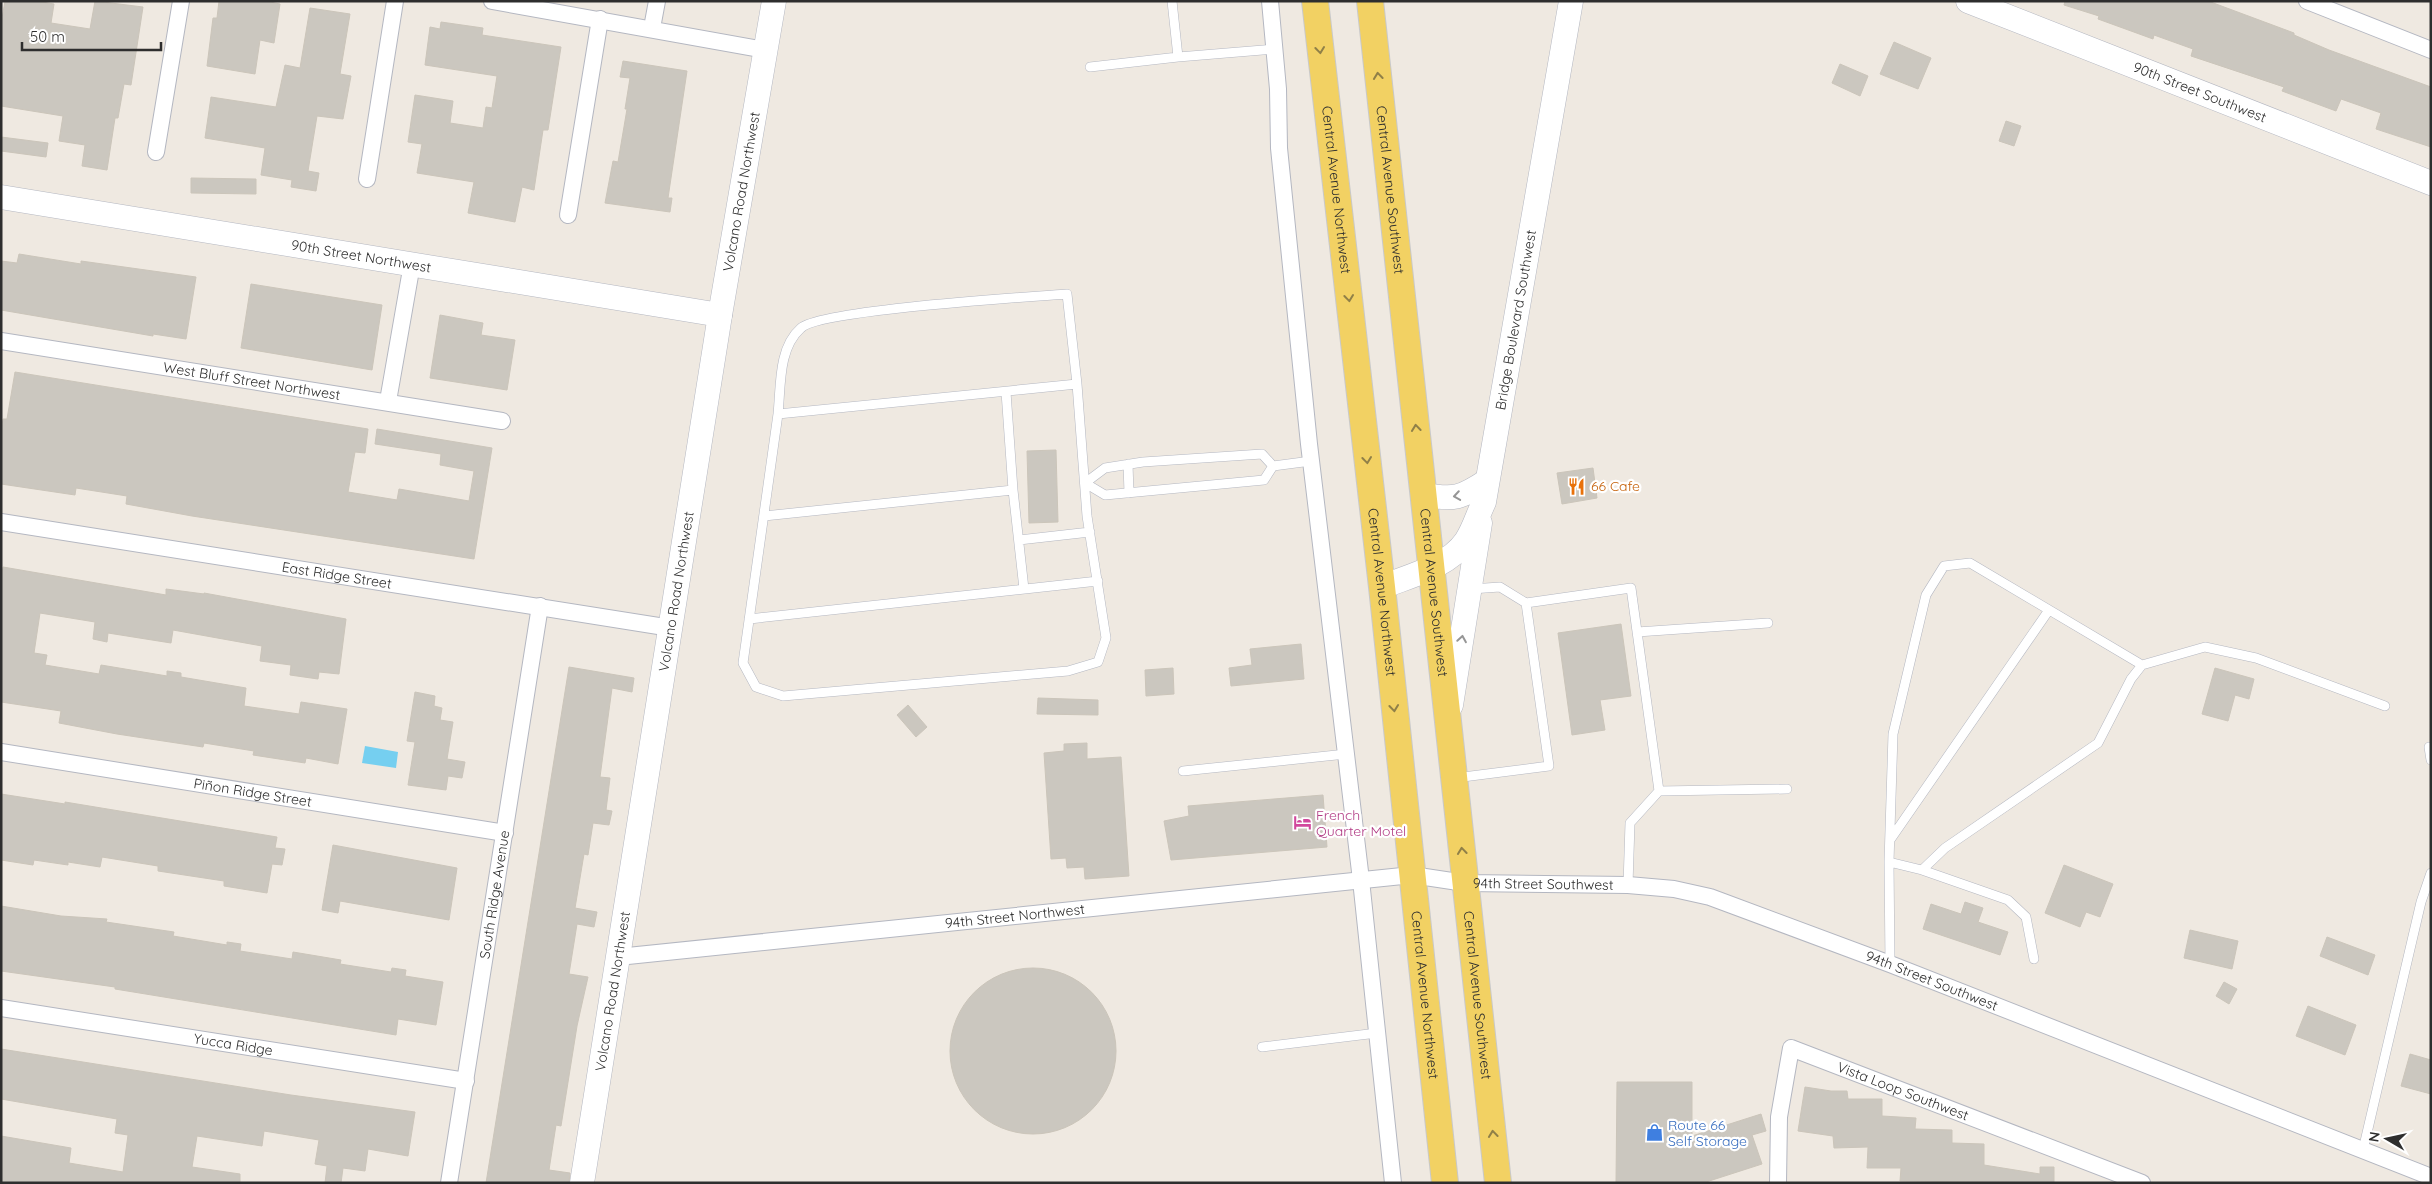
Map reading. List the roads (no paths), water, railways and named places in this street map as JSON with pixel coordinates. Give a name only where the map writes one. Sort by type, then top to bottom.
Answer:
[{"type":"main road","name":"Central Avenue Northwest","points":[[1315,1],[1382,587],[1445,1183]]},
{"type":"main road","name":"Central Avenue Southwest","points":[[1370,1],[1498,1183]]},
{"type":"street","points":[[156,152],[180,1]]},
{"type":"street","points":[[367,179],[395,1]]},
{"type":"street","points":[[492,1],[652,28],[765,50]]},
{"type":"street","points":[[652,28],[657,1]]},
{"type":"street","name":"Volcano Road Northwest","points":[[582,1183],[720,315],[774,1]]},
{"type":"street","points":[[1270,1],[1278,88],[1278,148],[1311,461],[1361,880],[1393,1183]]},
{"type":"street","name":"Bridge Boulevard Southwest","points":[[1382,587],[1432,567],[1457,550],[1466,541],[1486,491],[1571,1]]},
{"type":"street","name":"90th Street Southwest","points":[[1968,1],[2431,183]]},
{"type":"street","points":[[2307,1],[2431,50]]},
{"type":"street","points":[[568,215],[600,19]]},
{"type":"street","name":"90th Street Northwest","points":[[1,197],[720,315]]},
{"type":"street","points":[[388,401],[412,264]]},
{"type":"street","name":"West Bluff Street Northwest","points":[[1,341],[388,401],[502,421]]},
{"type":"street","points":[[1424,496],[1444,498],[1486,491],[1448,722]]},
{"type":"street","name":"East Ridge Street","points":[[1,522],[671,628]]},
{"type":"street","name":"South Ridge Avenue","points":[[449,1183],[540,606]]},
{"type":"street","name":"Piñon Ridge Street","points":[[1,752],[505,833]]},
{"type":"street","name":"94th Street Northwest","points":[[618,957],[1412,875]]},
{"type":"street","name":"94th Street Southwest","points":[[1412,875],[1465,883],[1628,885],[1674,888],[1710,897],[1890,964],[2431,1177]]},
{"type":"street","name":"Yucca Ridge","points":[[1,1008],[466,1081]]},
{"type":"street","name":"Vista Loop Southwest","points":[[1778,1183],[1779,1117],[1791,1048],[2142,1183]]},
{"type":"lane","points":[[1172,1],[1178,57]]},
{"type":"lane","points":[[1090,67],[1275,49]]},
{"type":"lane","points":[[1067,294],[1090,532],[1106,638],[1098,662],[1068,671],[783,696],[756,687],[743,663],[778,414],[784,358],[789,343],[802,326],[831,317],[1067,294]]},
{"type":"lane","points":[[778,414],[1077,384]]},
{"type":"lane","points":[[1006,392],[1013,490],[1024,589]]},
{"type":"lane","points":[[1086,483],[1105,468],[1128,464],[1262,454],[1273,466]]},
{"type":"lane","points":[[1086,483],[1105,495],[1264,480],[1273,466],[1311,461]]},
{"type":"lane","points":[[1128,464],[1129,493]]},
{"type":"lane","points":[[764,516],[1013,490]]},
{"type":"lane","points":[[1019,540],[1090,532]]},
{"type":"lane","points":[[1890,964],[1889,862],[1893,734],[1926,595],[1944,566],[1970,562],[2142,665]]},
{"type":"lane","points":[[749,619],[1098,581]]},
{"type":"lane","points":[[1470,589],[1500,587],[1526,603],[1631,588],[1659,791]]},
{"type":"lane","points":[[1455,778],[1549,766],[1526,603]]},
{"type":"lane","points":[[1890,840],[2049,610]]},
{"type":"lane","points":[[1637,632],[1768,624]]},
{"type":"lane","points":[[1922,870],[1945,848],[2098,743],[2131,679],[2142,665],[2205,647],[2256,658],[2385,706]]},
{"type":"lane","points":[[2429,747],[2431,760]]},
{"type":"lane","points":[[1183,771],[1346,754]]},
{"type":"lane","points":[[1628,885],[1630,823],[1659,791],[1787,789]]},
{"type":"lane","points":[[1889,862],[1922,870],[2008,900],[2026,917],[2034,959]]},
{"type":"lane","points":[[2362,1150],[2421,902],[2431,873]]},
{"type":"lane","points":[[1262,1047],[1377,1033]]},
{"type":"water","points":[[365,746],[398,752],[396,768],[362,763]]},
{"type":"place","name":"66 Cafe","points":[[1577,486]]},
{"type":"place","name":"French Quarter Motel","points":[[1302,823]]},
{"type":"place","name":"Route 66 Self Storage","points":[[1654,1133]]}]
